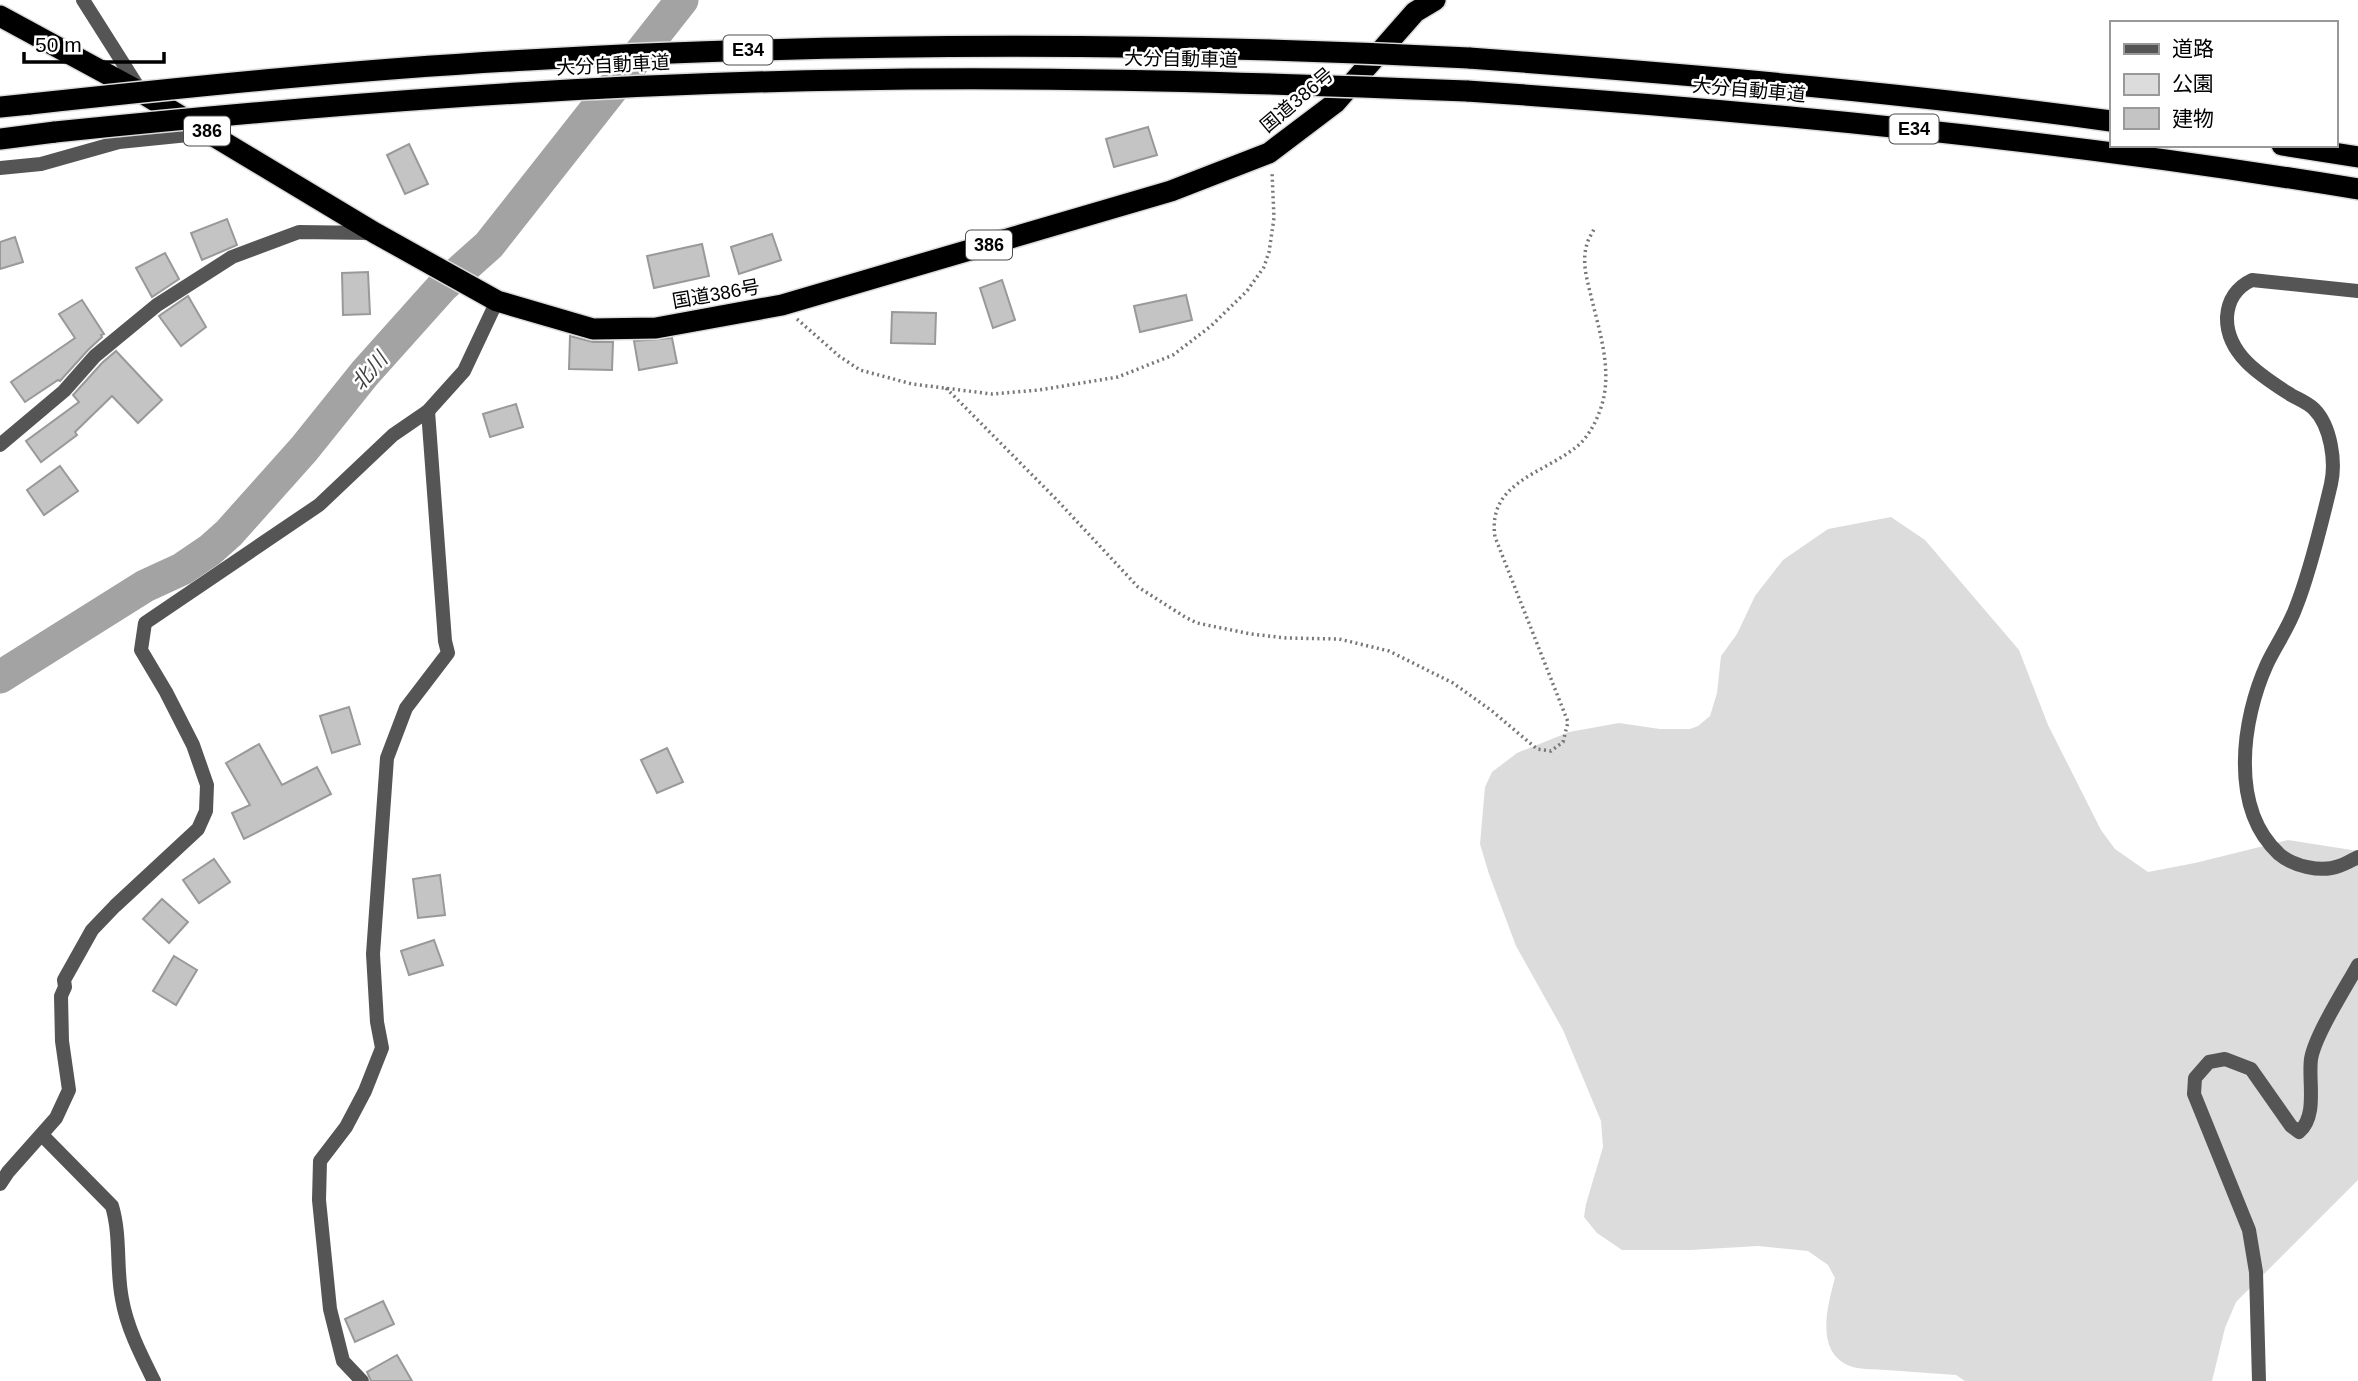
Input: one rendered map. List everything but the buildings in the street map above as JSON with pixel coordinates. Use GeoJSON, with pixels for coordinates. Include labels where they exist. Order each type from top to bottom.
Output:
{"type":"FeatureCollection","features":[{"type":"Feature","properties":{"kind":"highway","name":"国道386号"},"geometry":{"type":"LineString","coordinates":[[0,16],[142,93],[375,233],[490,297],[593,329],[656,328],[782,305],[1171,191],[1269,153],[1335,103],[1415,12],[1434,0]]}},
{"type":"Feature","properties":{"kind":"highway","name":"大分自動車道"},"geometry":{"type":"LineString","coordinates":[[0,107],[380,69],[841,47],[998,45],[1317,50],[1469,58],[1809,85],[2110,121]]}},
{"type":"Feature","properties":{"kind":"highway","name":"大分自動車道"},"geometry":{"type":"LineString","coordinates":[[0,139],[230,114],[524,92],[728,83],[1014,79],[1185,82],[1467,91],[1653,104],[1981,136],[2358,189]]}},
{"type":"Feature","properties":{"kind":"highway"},"geometry":{"type":"LineString","coordinates":[[2295,147],[2358,157]]}},
{"type":"Feature","properties":{"kind":"street"},"geometry":{"type":"LineString","coordinates":[[83,0],[142,93]]}},
{"type":"Feature","properties":{"kind":"street"},"geometry":{"type":"LineString","coordinates":[[0,168],[41,164],[119,142],[209,132]]}},
{"type":"Feature","properties":{"kind":"street"},"geometry":{"type":"LineString","coordinates":[[0,445],[64,391],[95,356],[157,304],[232,257],[299,232],[375,233]]}},
{"type":"Feature","properties":{"kind":"street"},"geometry":{"type":"LineString","coordinates":[[2358,291],[2252,280],[2241,285],[2227,306],[2227,328],[2235,350],[2262,376],[2314,409],[2322,422],[2332,451],[2332,481],[2296,608],[2266,665],[2250,711],[2244,758],[2254,815],[2269,844],[2288,861],[2319,869],[2337,867],[2358,857]]}},
{"type":"Feature","properties":{"kind":"street"},"geometry":{"type":"LineString","coordinates":[[0,1184],[55,1118],[69,1090],[62,1041],[61,996],[65,987],[64,979],[92,930],[198,829],[206,811],[206,785],[192,745],[166,692],[141,650],[145,623],[319,505],[393,435],[428,411],[464,372],[490,297]]}},
{"type":"Feature","properties":{"kind":"street"},"geometry":{"type":"LineString","coordinates":[[362,1381],[343,1361],[330,1309],[320,1200],[320,1161],[346,1127],[365,1091],[382,1048],[377,1022],[373,954],[387,758],[406,708],[448,653],[428,411]]}},
{"type":"Feature","properties":{"kind":"street"},"geometry":{"type":"LineString","coordinates":[[2259,1381],[2256,1272],[2249,1230],[2194,1094],[2195,1078],[2209,1062],[2225,1059],[2251,1069],[2291,1126],[2299,1132],[2306,1127],[2311,1103],[2311,1057],[2358,965]]}},
{"type":"Feature","properties":{"kind":"street"},"geometry":{"type":"LineString","coordinates":[[42,1135],[112,1206],[116,1222],[122,1300],[139,1352],[154,1381]]}},
{"type":"Feature","properties":{"kind":"path"},"geometry":{"type":"LineString","coordinates":[[782,305],[839,356],[860,370],[912,384],[992,394],[1039,390],[1118,377],[1173,355],[1247,291],[1264,267],[1274,218],[1269,153]]}},
{"type":"Feature","properties":{"kind":"path"},"geometry":{"type":"LineString","coordinates":[[946,388],[1138,587],[1185,617],[1197,623],[1251,634],[1339,639],[1389,651],[1453,683],[1538,749],[1551,751],[1563,742],[1568,722],[1495,537],[1493,522],[1505,493],[1577,447],[1594,426],[1606,397],[1607,366],[1585,269],[1587,244],[1594,229]]}},
{"type":"Feature","properties":{"kind":"green space"},"geometry":{"type":"Polygon","coordinates":[[[1891,517],[1925,540],[2019,650],[2048,725],[2101,830],[2115,849],[2148,872],[2288,840],[2358,851],[2358,1180],[2236,1302],[2225,1328],[2212,1381],[1965,1381],[1956,1375],[1853,1367],[1841,1361],[1828,1341],[1827,1316],[1835,1278],[1828,1265],[1808,1251],[1758,1246],[1622,1250],[1597,1233],[1584,1217],[1603,1147],[1601,1121],[1563,1030],[1516,946],[1489,874],[1480,844],[1485,787],[1492,772],[1517,753],[1569,732],[1619,723],[1660,729],[1690,729],[1698,726],[1710,716],[1717,693],[1721,656],[1737,634],[1755,596],[1783,560],[1828,529],[1891,517]]]}},
{"type":"Feature","properties":{"kind":"waterway","name":"北川"},"geometry":{"type":"LineString","coordinates":[[0,677],[145,586],[182,569],[229,533],[442,287],[489,245],[682,0]]}}]}
